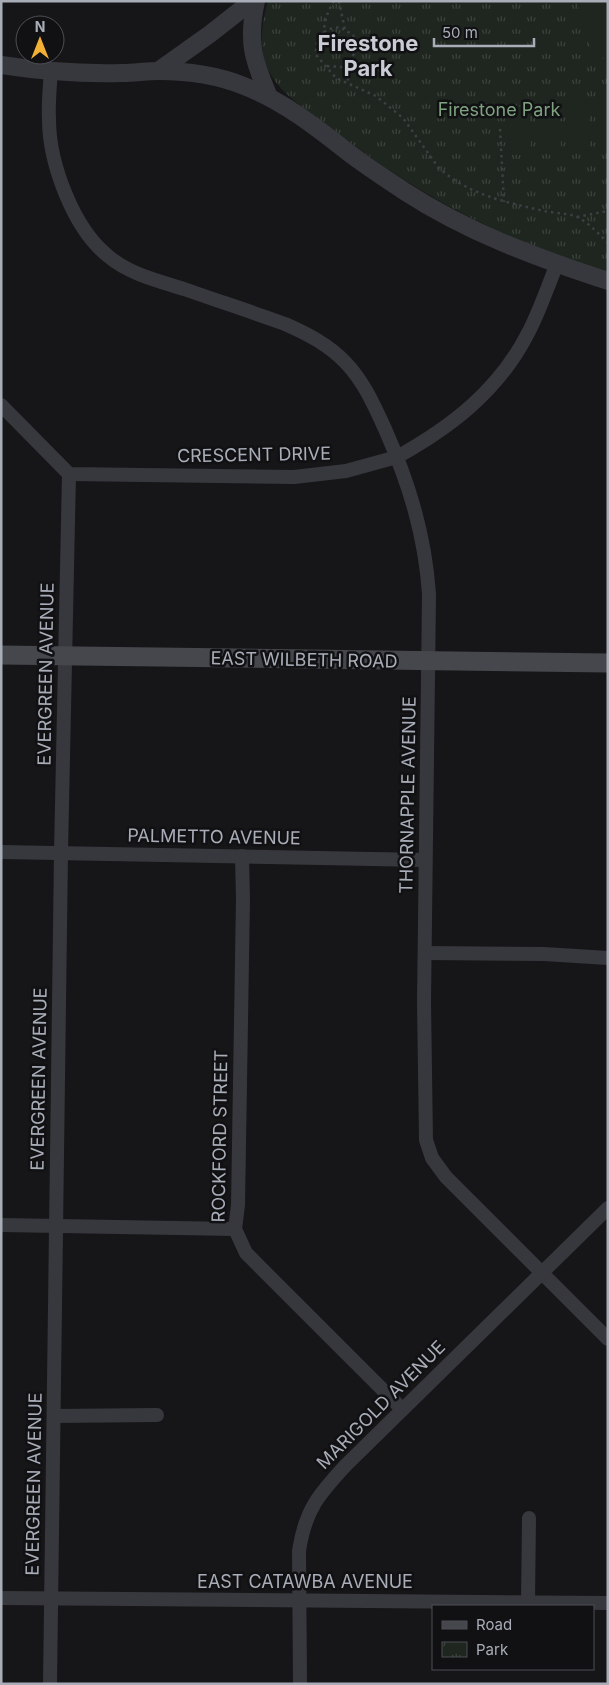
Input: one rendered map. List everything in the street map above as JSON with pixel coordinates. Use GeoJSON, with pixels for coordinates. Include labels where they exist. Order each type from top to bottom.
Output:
{"type":"FeatureCollection","features":[{"type":"Feature","properties":{"kind":"main road","name":"EAST WILBETH ROAD"},"geometry":{"type":"LineString","coordinates":[[1,655],[608,663]]}},
{"type":"Feature","properties":{"kind":"street"},"geometry":{"type":"LineString","coordinates":[[158,71],[254,1]]}},
{"type":"Feature","properties":{"kind":"street"},"geometry":{"type":"LineString","coordinates":[[254,1],[251,23],[252,46],[261,78],[269,97]]}},
{"type":"Feature","properties":{"kind":"street"},"geometry":{"type":"LineString","coordinates":[[1,65],[51,70],[122,73],[158,71],[193,73],[216,76],[244,85],[269,97],[308,121],[405,192],[447,216],[488,237],[557,264],[608,280]]}},
{"type":"Feature","properties":{"kind":"street","name":"THORNAPPLE AVENUE"},"geometry":{"type":"LineString","coordinates":[[51,70],[48,120],[51,141],[65,193],[88,235],[108,256],[135,272],[285,324],[327,345],[346,362],[368,392],[397,457],[412,498],[420,529],[427,574],[424,1121],[428,1149],[432,1158],[446,1177],[608,1339]]}},
{"type":"Feature","properties":{"kind":"street","name":"CRESCENT DRIVE"},"geometry":{"type":"LineString","coordinates":[[69,474],[294,476],[346,471],[397,457],[434,435],[466,412],[497,380],[510,364],[528,333],[557,264]]}},
{"type":"Feature","properties":{"kind":"street"},"geometry":{"type":"LineString","coordinates":[[1,404],[69,474]]}},
{"type":"Feature","properties":{"kind":"street","name":"EVERGREEN AVENUE"},"geometry":{"type":"LineString","coordinates":[[50,1684],[61,852],[69,474]]}},
{"type":"Feature","properties":{"kind":"street","name":"PALMETTO AVENUE"},"geometry":{"type":"LineString","coordinates":[[1,852],[425,860]]}},
{"type":"Feature","properties":{"kind":"street","name":"ROCKFORD STREET"},"geometry":{"type":"LineString","coordinates":[[242,856],[243,900],[238,1205],[235,1229],[246,1253],[402,1409]]}},
{"type":"Feature","properties":{"kind":"street"},"geometry":{"type":"LineString","coordinates":[[425,953],[544,954],[608,958]]}},
{"type":"Feature","properties":{"kind":"street"},"geometry":{"type":"LineString","coordinates":[[608,954],[608,964]]}},
{"type":"Feature","properties":{"kind":"street","name":"MARIGOLD AVENUE"},"geometry":{"type":"LineString","coordinates":[[300,1684],[299,1551],[302,1532],[308,1514],[326,1487],[402,1409],[608,1208]]}},
{"type":"Feature","properties":{"kind":"street"},"geometry":{"type":"LineString","coordinates":[[1,1225],[235,1229]]}},
{"type":"Feature","properties":{"kind":"street"},"geometry":{"type":"LineString","coordinates":[[54,1416],[157,1415]]}},
{"type":"Feature","properties":{"kind":"street"},"geometry":{"type":"LineString","coordinates":[[528,1602],[529,1518]]}},
{"type":"Feature","properties":{"kind":"street","name":"EAST CATAWBA AVENUE"},"geometry":{"type":"LineString","coordinates":[[1,1598],[608,1603]]}},
{"type":"Feature","properties":{"kind":"path"},"geometry":{"type":"LineString","coordinates":[[324,32],[324,24],[334,1]]}},
{"type":"Feature","properties":{"kind":"path"},"geometry":{"type":"LineString","coordinates":[[339,1],[346,30]]}},
{"type":"Feature","properties":{"kind":"path"},"geometry":{"type":"LineString","coordinates":[[348,83],[348,64],[355,52],[356,44],[353,35],[346,30],[340,27],[330,29],[318,37],[316,55],[336,78],[376,96],[403,118],[438,167],[462,185],[504,202],[577,217],[608,211]]}},
{"type":"Feature","properties":{"kind":"path"},"geometry":{"type":"LineString","coordinates":[[326,65],[342,66],[348,64]]}},
{"type":"Feature","properties":{"kind":"path"},"geometry":{"type":"LineString","coordinates":[[500,129],[504,202]]}},
{"type":"Feature","properties":{"kind":"path"},"geometry":{"type":"LineString","coordinates":[[577,217],[608,243]]}},
{"type":"Feature","properties":{"kind":"green space","name":"Firestone Park"},"geometry":{"type":"Polygon","coordinates":[[[269,1],[608,1],[608,272],[508,235],[471,218],[427,194],[385,167],[293,100],[273,79],[263,54],[262,30],[269,1]]]}},
{"type":"Feature","properties":{"kind":"green space"},"geometry":{"type":"Polygon","coordinates":[[[577,1],[608,1],[608,61],[592,50],[577,1]]]}},
{"type":"Feature","properties":{"kind":"green space"},"geometry":{"type":"Polygon","coordinates":[[[608,102],[608,149],[597,150],[596,103],[608,102]]]}},
{"type":"Feature","properties":{"kind":"green space"},"geometry":{"type":"Polygon","coordinates":[[[588,103],[590,150],[568,152],[565,104],[588,103]]]}},
{"type":"Feature","properties":{"kind":"green space"},"geometry":{"type":"Polygon","coordinates":[[[537,105],[559,105],[561,152],[539,153],[537,105]]]}},
{"type":"Feature","properties":{"kind":"green space"},"geometry":{"type":"Polygon","coordinates":[[[529,106],[531,154],[509,155],[507,107],[529,106]]]}},
{"type":"Feature","properties":{"kind":"district","name":"Firestone Park"},"geometry":{"type":"Point","coordinates":[368,56]}}]}
